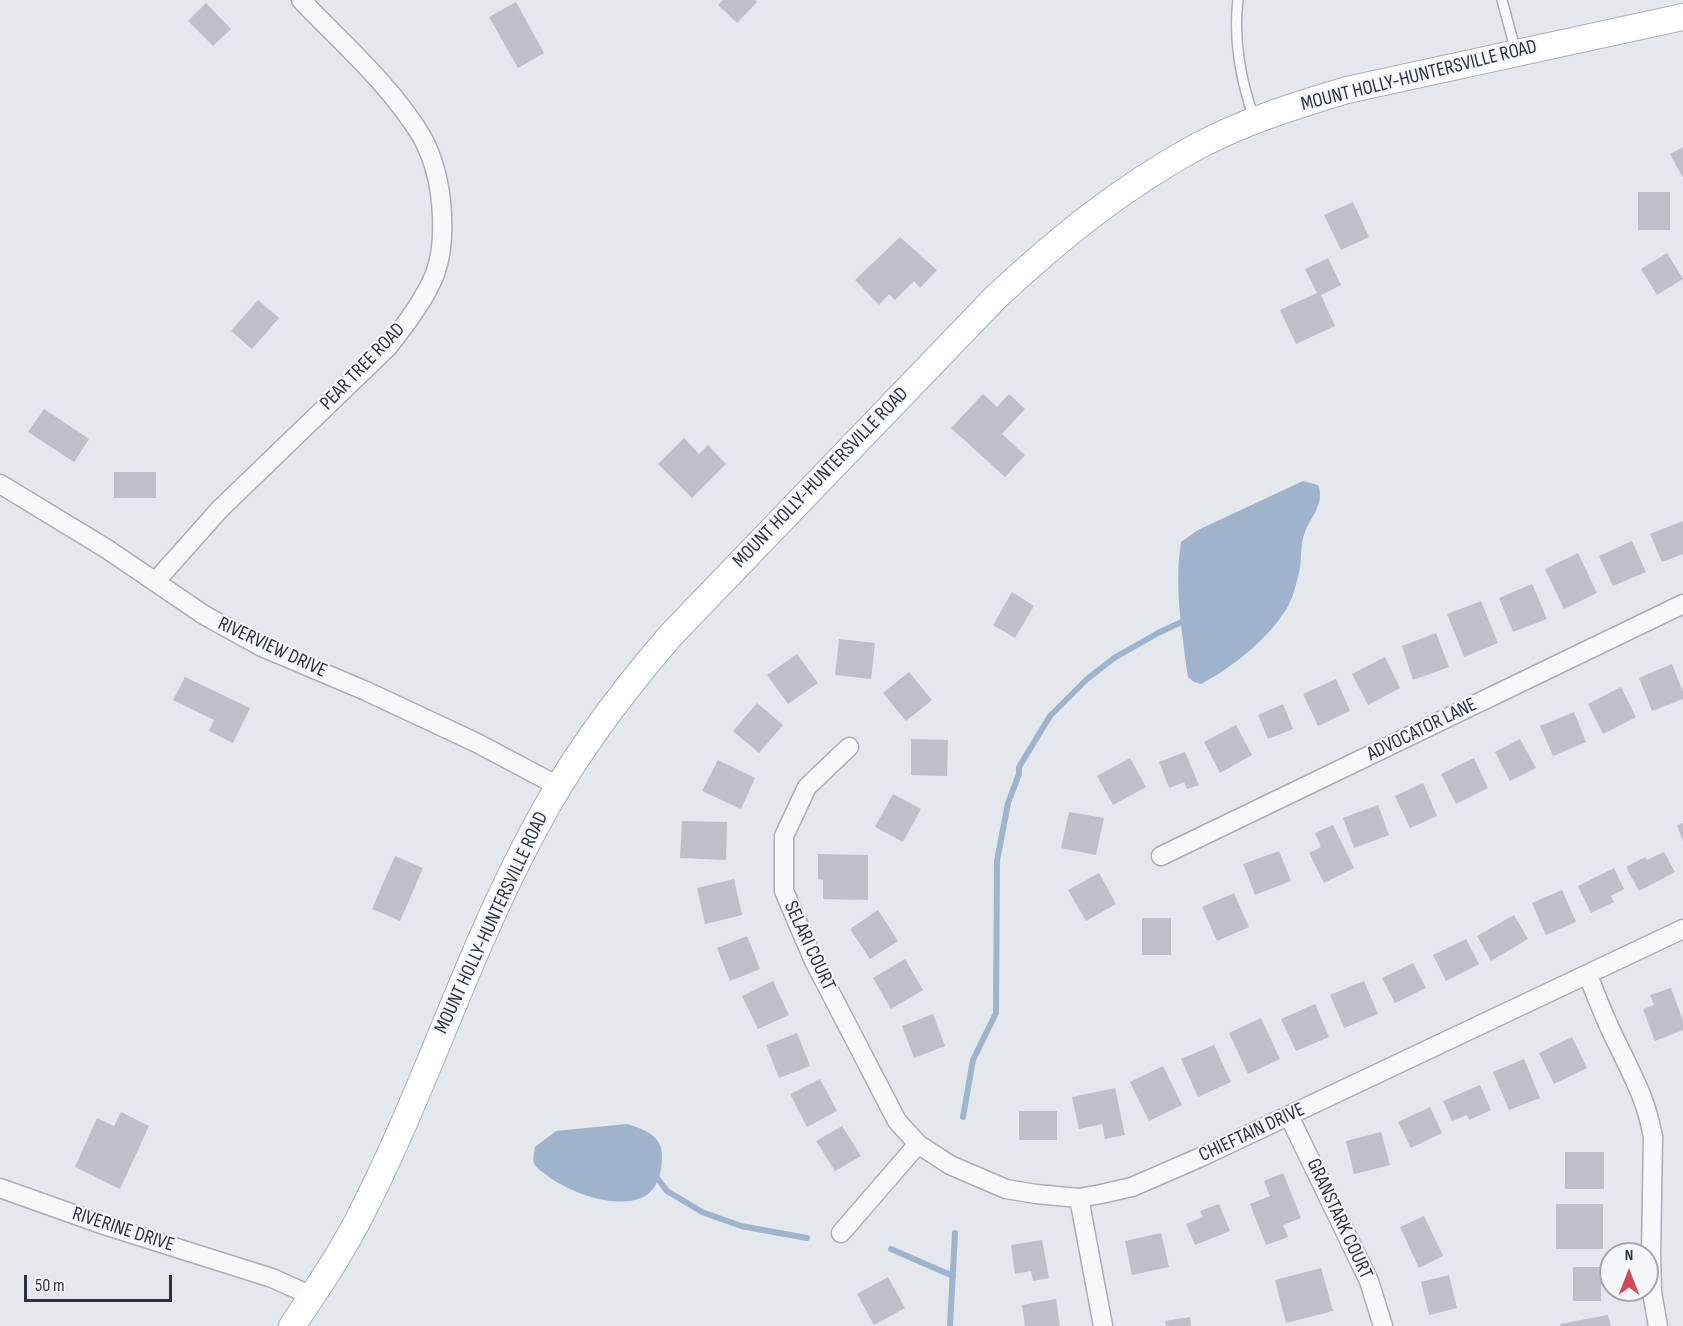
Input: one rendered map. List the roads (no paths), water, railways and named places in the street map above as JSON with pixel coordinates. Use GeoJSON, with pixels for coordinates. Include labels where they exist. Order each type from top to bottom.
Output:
{"type":"FeatureCollection","features":[{"type":"Feature","properties":{"kind":"main road","name":"MOUNT HOLLY-HUNTERSVILLE ROAD"},"geometry":{"type":"LineString","coordinates":[[292,1326],[356,1222],[393,1146],[501,894],[534,829],[574,760],[630,683],[671,635],[994,298],[1044,253],[1126,189],[1198,146],[1255,120],[1347,90],[1683,17]]}},
{"type":"Feature","properties":{"kind":"street","name":"PEAR TREE ROAD"},"geometry":{"type":"LineString","coordinates":[[155,582],[220,509],[388,347],[407,323],[428,289],[442,249],[441,196],[432,161],[423,139],[405,112],[375,77],[301,0]]}},
{"type":"Feature","properties":{"kind":"street","name":"RIVERVIEW DRIVE"},"geometry":{"type":"LineString","coordinates":[[0,484],[107,549],[204,615],[261,647],[366,691],[477,743],[558,786]]}},
{"type":"Feature","properties":{"kind":"street","name":"ADVOCATOR LANE"},"geometry":{"type":"LineString","coordinates":[[1161,856],[1683,604]]}},
{"type":"Feature","properties":{"kind":"street","name":"SELARI COURT"},"geometry":{"type":"LineString","coordinates":[[849,747],[807,787],[784,836],[784,891],[814,961],[888,1105],[897,1120],[918,1144]]}},
{"type":"Feature","properties":{"kind":"street","name":"CHIEFTAIN DRIVE"},"geometry":{"type":"LineString","coordinates":[[918,1144],[950,1165],[1006,1189],[1079,1198],[1132,1187],[1202,1157],[1683,929]]}},
{"type":"Feature","properties":{"kind":"street"},"geometry":{"type":"LineString","coordinates":[[1588,975],[1617,1043],[1641,1090],[1649,1115],[1653,1137],[1652,1283],[1658,1326]]}},
{"type":"Feature","properties":{"kind":"street","name":"GRANSTARK COURT"},"geometry":{"type":"LineString","coordinates":[[1289,1116],[1369,1281],[1383,1326]]}},
{"type":"Feature","properties":{"kind":"street"},"geometry":{"type":"LineString","coordinates":[[841,1233],[918,1144]]}},
{"type":"Feature","properties":{"kind":"street","name":"RIVERINE DRIVE"},"geometry":{"type":"LineString","coordinates":[[0,1188],[104,1225],[272,1278],[312,1296]]}},
{"type":"Feature","properties":{"kind":"street"},"geometry":{"type":"LineString","coordinates":[[1079,1198],[1102,1326]]}},
{"type":"Feature","properties":{"kind":"lane"},"geometry":{"type":"LineString","coordinates":[[1238,0],[1238,42],[1244,91],[1255,120]]}},
{"type":"Feature","properties":{"kind":"lane"},"geometry":{"type":"LineString","coordinates":[[1502,0],[1516,52]]}},
{"type":"Feature","properties":{"kind":"water"},"geometry":{"type":"Polygon","coordinates":[[[1303,481],[1318,485],[1320,498],[1303,537],[1299,573],[1287,608],[1260,641],[1237,661],[1201,684],[1194,682],[1188,677],[1180,610],[1178,576],[1181,542],[1198,530],[1303,481]]]}},
{"type":"Feature","properties":{"kind":"water"},"geometry":{"type":"Polygon","coordinates":[[[627,1124],[650,1134],[659,1142],[661,1148],[659,1178],[654,1188],[645,1196],[622,1202],[582,1194],[549,1177],[534,1163],[535,1147],[556,1131],[627,1124]]]}},
{"type":"Feature","properties":{"kind":"waterway"},"geometry":{"type":"LineString","coordinates":[[963,1117],[973,1060],[996,1013],[997,861],[1008,803],[1019,774],[1019,767],[1050,716],[1086,680],[1114,658],[1186,620]]}},
{"type":"Feature","properties":{"kind":"waterway"},"geometry":{"type":"LineString","coordinates":[[653,1177],[658,1179],[667,1191],[702,1212],[741,1226],[807,1238]]}},
{"type":"Feature","properties":{"kind":"waterway"},"geometry":{"type":"LineString","coordinates":[[950,1326],[955,1233]]}},
{"type":"Feature","properties":{"kind":"waterway"},"geometry":{"type":"LineString","coordinates":[[891,1249],[953,1276]]}}]}
